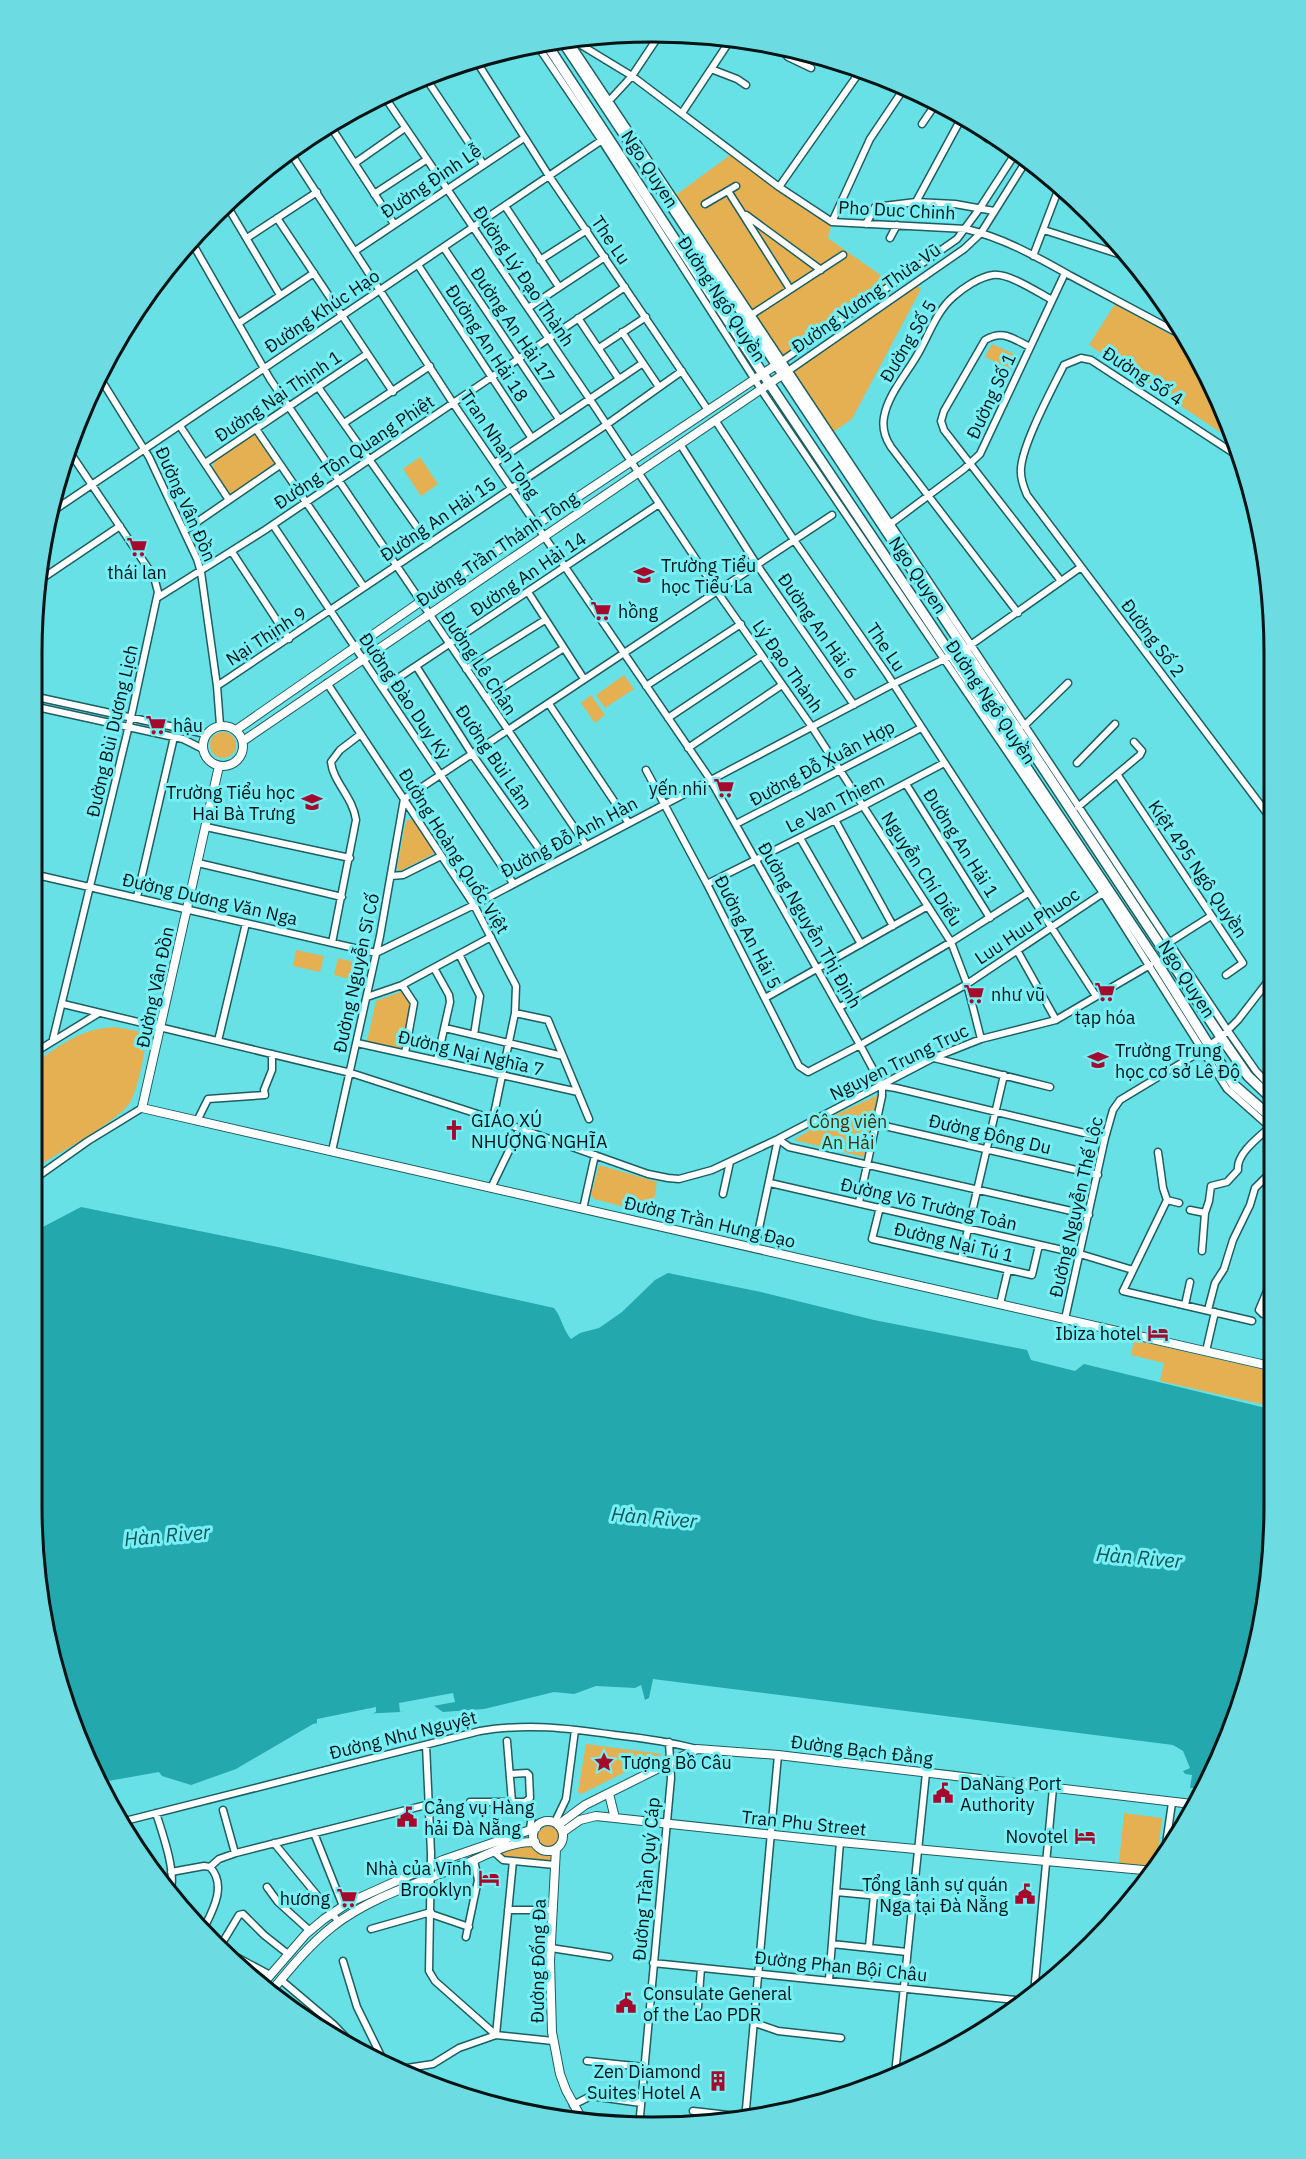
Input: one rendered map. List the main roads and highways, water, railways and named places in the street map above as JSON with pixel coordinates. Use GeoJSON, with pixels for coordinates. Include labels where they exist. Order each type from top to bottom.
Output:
{"type":"FeatureCollection","features":[{"type":"Feature","properties":{"kind":"highway","name":"Ngo Quyen"},"geometry":{"type":"LineString","coordinates":[[571,47],[1225,1034],[1248,1076],[1264,1091]]}},
{"type":"Feature","properties":{"kind":"highway","name":"Ngo Quyen"},"geometry":{"type":"LineString","coordinates":[[551,51],[765,386],[1207,1048],[1234,1085],[1264,1111]]}},
{"type":"Feature","properties":{"kind":"main road","name":"Đường Trần Thánh Tông"},"geometry":{"type":"LineString","coordinates":[[236,730],[420,602],[779,363]]}},
{"type":"Feature","properties":{"kind":"main road","name":"Đường Trần Thánh Tông"},"geometry":{"type":"LineString","coordinates":[[243,741],[785,372]]}},
{"type":"Feature","properties":{"kind":"main road"},"geometry":{"type":"LineString","coordinates":[[220,725],[236,730],[243,741],[242,754],[237,760],[225,766],[219,766],[208,760],[203,749],[206,734],[220,725]]}},
{"type":"Feature","properties":{"kind":"main road","name":"Đường Vân Đồn"},"geometry":{"type":"LineString","coordinates":[[142,1108],[219,766]]}},
{"type":"Feature","properties":{"kind":"main road","name":"Đường Trần Hưng Đạo"},"geometry":{"type":"LineString","coordinates":[[142,1108],[1264,1365]]}},
{"type":"Feature","properties":{"kind":"main road","name":"Đường Bạch Đằng"},"geometry":{"type":"LineString","coordinates":[[609,1794],[697,1749],[778,1755],[1186,1804]]}},
{"type":"Feature","properties":{"kind":"main road"},"geometry":{"type":"LineString","coordinates":[[559,1826],[578,1808],[609,1794],[615,1818]]}},
{"type":"Feature","properties":{"kind":"main road","name":"Tran Phu Street"},"geometry":{"type":"LineString","coordinates":[[559,1826],[596,1816],[1143,1871]]}},
{"type":"Feature","properties":{"kind":"main road"},"geometry":{"type":"LineString","coordinates":[[267,1979],[310,1931],[343,1906],[431,1865],[533,1828],[543,1822],[559,1826]]}},
{"type":"Feature","properties":{"kind":"main road"},"geometry":{"type":"LineString","coordinates":[[533,1828],[535,1842],[542,1850],[547,1851],[556,1849],[562,1841],[559,1826]]}},
{"type":"Feature","properties":{"kind":"main road"},"geometry":{"type":"LineString","coordinates":[[276,1986],[312,1944],[339,1922],[376,1901],[494,1852],[525,1842],[535,1842]]}},
{"type":"Feature","properties":{"kind":"main road","name":"Đường Đống Đa"},"geometry":{"type":"LineString","coordinates":[[556,1849],[550,2015],[560,2074],[578,2112]]}},
{"type":"Feature","properties":{"kind":"main road"},"geometry":{"type":"LineString","coordinates":[[547,1851],[555,1865]]}},
{"type":"Feature","properties":{"kind":"water","name":"Hàn River"},"geometry":{"type":"Polygon","coordinates":[[[81,1207],[278,1247],[554,1308],[571,1339],[580,1333],[599,1328],[622,1312],[655,1280],[668,1273],[761,1292],[874,1320],[1027,1350],[1031,1360],[1075,1371],[1084,1364],[1264,1408],[1263,1546],[1259,1586],[1243,1664],[1232,1702],[1201,1776],[1195,1788],[1190,1788],[1192,1775],[1185,1774],[1183,1771],[1190,1768],[1183,1751],[1173,1745],[653,1679],[649,1698],[645,1700],[641,1685],[635,1688],[596,1686],[574,1694],[554,1692],[484,1709],[443,1712],[430,1703],[400,1712],[360,1714],[313,1724],[236,1769],[191,1785],[162,1776],[159,1772],[108,1781],[74,1702],[63,1664],[47,1586],[42,1506],[42,1227],[81,1207]]]}},
{"type":"Feature","properties":{"kind":"place","name":"thái lan"},"geometry":{"type":"Point","coordinates":[137,547]}},
{"type":"Feature","properties":{"kind":"place","name":"Trường Tiểu học Tiểu La"},"geometry":{"type":"Point","coordinates":[644,575]}},
{"type":"Feature","properties":{"kind":"place","name":"hồng"},"geometry":{"type":"Point","coordinates":[601,611]}},
{"type":"Feature","properties":{"kind":"place","name":"hậu"},"geometry":{"type":"Point","coordinates":[156,725]}},
{"type":"Feature","properties":{"kind":"place","name":"yến nhi"},"geometry":{"type":"Point","coordinates":[724,788]}},
{"type":"Feature","properties":{"kind":"place","name":"Trường Tiểu học Hai Bà Trưng"},"geometry":{"type":"Point","coordinates":[312,802]}},
{"type":"Feature","properties":{"kind":"place","name":"tạp hóa"},"geometry":{"type":"Point","coordinates":[1105,992]}},
{"type":"Feature","properties":{"kind":"place","name":"như vũ"},"geometry":{"type":"Point","coordinates":[974,994]}},
{"type":"Feature","properties":{"kind":"place","name":"Trường Trung học cơ sở Lê Độ"},"geometry":{"type":"Point","coordinates":[1098,1060]}},
{"type":"Feature","properties":{"kind":"place","name":"GIÁO XÚ NHƯỢNG NGHĨA"},"geometry":{"type":"Point","coordinates":[454,1130]}},
{"type":"Feature","properties":{"kind":"place","name":"Ibiza hotel"},"geometry":{"type":"Point","coordinates":[1158,1333]}},
{"type":"Feature","properties":{"kind":"place","name":"Tượng Bồ Câu"},"geometry":{"type":"Point","coordinates":[604,1762]}},
{"type":"Feature","properties":{"kind":"place","name":"DaNang Port Authority"},"geometry":{"type":"Point","coordinates":[943,1793]}},
{"type":"Feature","properties":{"kind":"place","name":"Cảng vụ Hàng hải Đà Nẵng"},"geometry":{"type":"Point","coordinates":[407,1817]}},
{"type":"Feature","properties":{"kind":"place","name":"Novotel"},"geometry":{"type":"Point","coordinates":[1085,1836]}},
{"type":"Feature","properties":{"kind":"place","name":"Nhà của Vĩnh Brooklyn"},"geometry":{"type":"Point","coordinates":[489,1878]}},
{"type":"Feature","properties":{"kind":"place","name":"Tổng lãnh sự quán Nga tại Đà Nẵng"},"geometry":{"type":"Point","coordinates":[1025,1894]}},
{"type":"Feature","properties":{"kind":"place","name":"hương"},"geometry":{"type":"Point","coordinates":[347,1898]}},
{"type":"Feature","properties":{"kind":"place","name":"Consulate General of the Lao PDR"},"geometry":{"type":"Point","coordinates":[626,2003]}},
{"type":"Feature","properties":{"kind":"place","name":"Zen Diamond Suites Hotel A"},"geometry":{"type":"Point","coordinates":[718,2081]}},
{"type":"Feature","properties":{"kind":"park label","name":"Công viên An Hải"},"geometry":{"type":"Point","coordinates":[848,1131]}}]}
